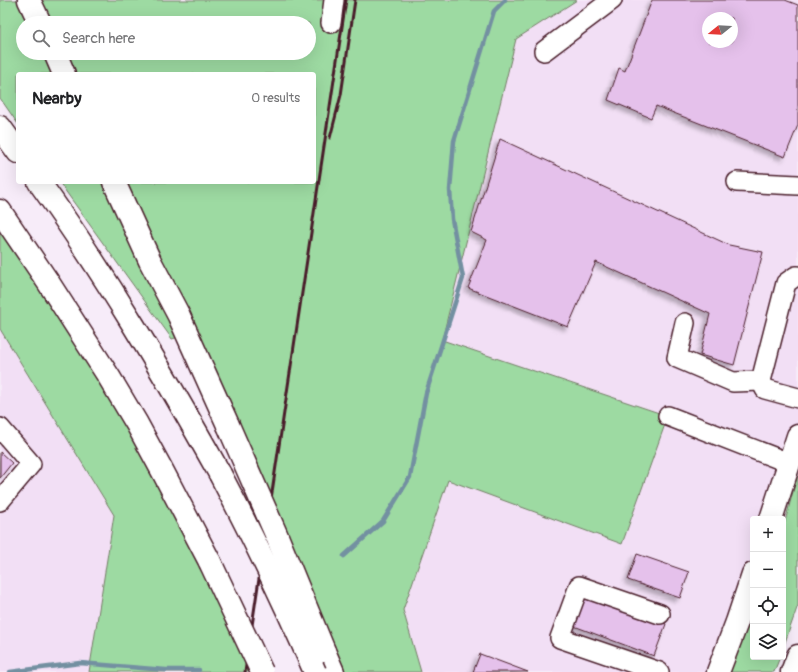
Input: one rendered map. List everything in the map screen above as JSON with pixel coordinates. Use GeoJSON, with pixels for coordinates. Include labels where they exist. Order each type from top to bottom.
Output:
{"type":"FeatureCollection","features":[{"type":"Feature","properties":{"kind":"main road"},"geometry":{"type":"LineString","coordinates":[[29,0],[37,16]]}},
{"type":"Feature","properties":{"kind":"main road"},"geometry":{"type":"LineString","coordinates":[[58,60],[63,72]]}},
{"type":"Feature","properties":{"kind":"main road"},"geometry":{"type":"LineString","coordinates":[[0,127],[16,149]]}},
{"type":"Feature","properties":{"kind":"main road"},"geometry":{"type":"LineString","coordinates":[[40,184],[78,237],[136,329],[220,474],[293,621],[315,672]]}},
{"type":"Feature","properties":{"kind":"main road"},"geometry":{"type":"LineString","coordinates":[[115,184],[150,261],[179,316],[228,425],[333,672]]}},
{"type":"Feature","properties":{"kind":"main road"},"geometry":{"type":"LineString","coordinates":[[0,211],[48,282],[109,377],[137,424],[210,562],[262,672]]}},
{"type":"Feature","properties":{"kind":"main road"},"geometry":{"type":"LineString","coordinates":[[0,230],[48,282]]}},
{"type":"Feature","properties":{"kind":"main road"},"geometry":{"type":"LineString","coordinates":[[772,516],[798,436]]}},
{"type":"Feature","properties":{"kind":"main road"},"geometry":{"type":"LineString","coordinates":[[718,672],[738,622],[750,584]]}},
{"type":"Feature","properties":{"kind":"main road"},"geometry":{"type":"LineString","coordinates":[[792,672],[798,656]]}},
{"type":"Feature","properties":{"kind":"lane"},"geometry":{"type":"LineString","coordinates":[[331,23],[334,0]]}},
{"type":"Feature","properties":{"kind":"lane"},"geometry":{"type":"LineString","coordinates":[[544,51],[612,0]]}},
{"type":"Feature","properties":{"kind":"lane"},"geometry":{"type":"LineString","coordinates":[[737,182],[798,185]]}},
{"type":"Feature","properties":{"kind":"lane"},"geometry":{"type":"LineString","coordinates":[[798,276],[786,283],[761,381],[765,389],[798,398]]}},
{"type":"Feature","properties":{"kind":"lane"},"geometry":{"type":"LineString","coordinates":[[685,323],[677,358],[733,382],[761,381]]}},
{"type":"Feature","properties":{"kind":"lane"},"geometry":{"type":"LineString","coordinates":[[668,416],[789,463]]}},
{"type":"Feature","properties":{"kind":"lane"},"geometry":{"type":"LineString","coordinates":[[0,428],[31,464],[0,500]]}},
{"type":"Feature","properties":{"kind":"lane"},"geometry":{"type":"LineString","coordinates":[[659,672],[560,638],[579,586],[660,614]]}},
{"type":"Feature","properties":{"kind":"shaded area"},"geometry":{"type":"Polygon","coordinates":[[[577,0],[798,0],[798,436],[772,516],[750,516],[750,582],[718,672],[421,672],[403,610],[448,480],[622,544],[668,416],[442,340],[516,39],[577,0]]]}},
{"type":"Feature","properties":{"kind":"shaded area"},"geometry":{"type":"Polygon","coordinates":[[[0,329],[114,515],[89,672],[0,672],[0,329]]]}},
{"type":"Feature","properties":{"kind":"green space"},"geometry":{"type":"Polygon","coordinates":[[[0,0],[17,0],[25,16],[16,16],[16,60],[46,60],[51,72],[16,72],[16,121],[0,98],[0,0]]]}},
{"type":"Feature","properties":{"kind":"green space"},"geometry":{"type":"Polygon","coordinates":[[[29,0],[577,0],[516,39],[442,340],[668,416],[622,544],[448,480],[403,610],[421,672],[333,672],[115,184],[316,184],[316,72],[63,72],[58,60],[316,60],[316,16],[37,16],[29,0]]]}},
{"type":"Feature","properties":{"kind":"green space"},"geometry":{"type":"Polygon","coordinates":[[[60,184],[104,184],[138,259],[179,337],[172,339],[60,184]]]}},
{"type":"Feature","properties":{"kind":"green space"},"geometry":{"type":"Polygon","coordinates":[[[0,230],[48,282],[262,672],[89,672],[114,515],[0,329],[0,230]]]}},
{"type":"Feature","properties":{"kind":"green space"},"geometry":{"type":"Polygon","coordinates":[[[798,473],[798,605],[786,639],[786,552],[786,518],[798,473]]]}},
{"type":"Feature","properties":{"kind":"green space"},"geometry":{"type":"Polygon","coordinates":[[[750,617],[750,660],[779,660],[774,672],[729,672],[750,617]]]}},
{"type":"Feature","properties":{"kind":"building"},"geometry":{"type":"Polygon","coordinates":[[[652,0],[785,0],[798,5],[798,125],[785,157],[656,106],[651,118],[608,100],[619,68],[625,71],[652,0]]]}},
{"type":"Feature","properties":{"kind":"building"},"geometry":{"type":"Polygon","coordinates":[[[500,139],[729,245],[763,252],[734,365],[700,355],[710,314],[596,262],[568,327],[468,288],[487,240],[471,232],[500,139]]]}},
{"type":"Feature","properties":{"kind":"building"},"geometry":{"type":"Polygon","coordinates":[[[0,452],[12,463],[0,478],[0,452]]]}},
{"type":"Feature","properties":{"kind":"building"},"geometry":{"type":"Polygon","coordinates":[[[637,554],[689,572],[680,598],[628,580],[637,554]]]}},
{"type":"Feature","properties":{"kind":"building"},"geometry":{"type":"Polygon","coordinates":[[[586,594],[666,624],[654,656],[574,626],[586,594]]]}},
{"type":"Feature","properties":{"kind":"building"},"geometry":{"type":"Polygon","coordinates":[[[480,654],[528,672],[473,672],[480,654]]]}},
{"type":"Feature","properties":{"kind":"waterway"},"geometry":{"type":"LineString","coordinates":[[344,556],[383,521],[410,477],[426,393],[463,278],[452,219],[450,190],[454,141],[494,11],[505,0]]}},
{"type":"Feature","properties":{"kind":"waterway"},"geometry":{"type":"LineString","coordinates":[[10,672],[80,663],[166,670],[199,670]]}},
{"type":"Feature","properties":{"kind":"railway"},"geometry":{"type":"LineString","coordinates":[[245,672],[346,0]]}},
{"type":"Feature","properties":{"kind":"railway"},"geometry":{"type":"LineString","coordinates":[[330,138],[341,95],[355,0]]}}]}
